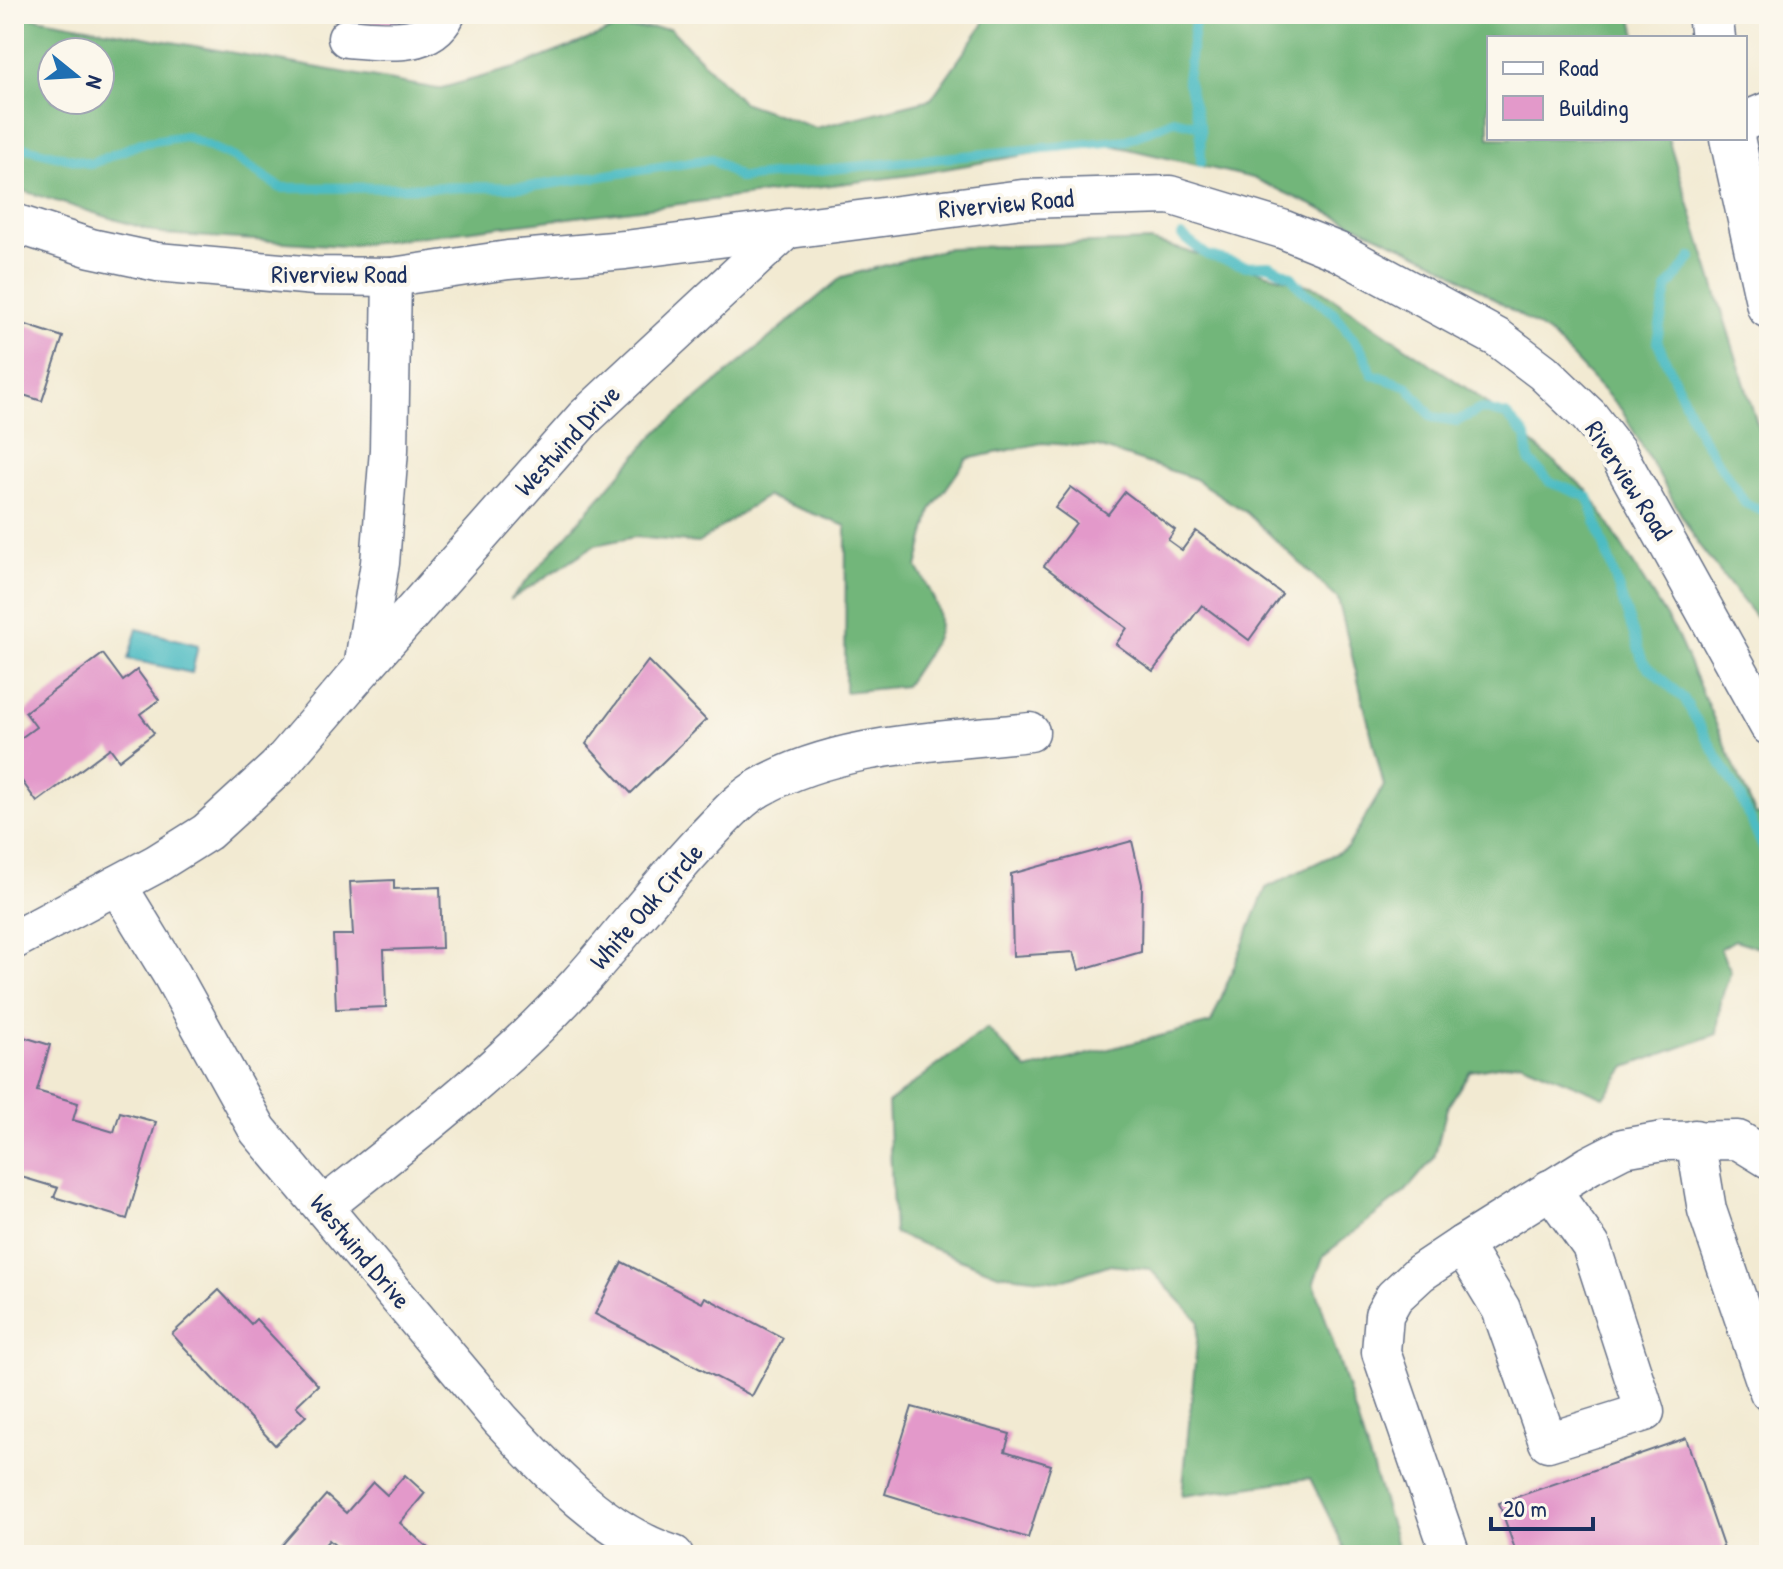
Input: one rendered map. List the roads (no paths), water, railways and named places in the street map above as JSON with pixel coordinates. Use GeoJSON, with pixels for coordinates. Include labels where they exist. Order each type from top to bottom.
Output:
{"type":"FeatureCollection","features":[{"type":"Feature","properties":{"kind":"main road"},"geometry":{"type":"LineString","coordinates":[[1710,14],[1713,36]]}},
{"type":"Feature","properties":{"kind":"main road"},"geometry":{"type":"LineString","coordinates":[[1732,140],[1769,306]]}},
{"type":"Feature","properties":{"kind":"street"},"geometry":{"type":"LineString","coordinates":[[347,38],[398,42],[428,34],[441,24],[446,14]]}},
{"type":"Feature","properties":{"kind":"street"},"geometry":{"type":"LineString","coordinates":[[1747,120],[1769,111]]}},
{"type":"Feature","properties":{"kind":"street","name":"Riverview Road"},"geometry":{"type":"LineString","coordinates":[[14,223],[91,248],[157,262],[287,274],[392,277],[508,260],[625,250],[1022,199],[1152,193],[1170,195],[1282,229],[1381,272],[1498,338],[1543,372],[1589,416],[1617,452],[1769,726]]}},
{"type":"Feature","properties":{"kind":"street","name":"Westwind Drive"},"geometry":{"type":"LineString","coordinates":[[14,940],[194,840],[238,807],[277,768],[584,418],[788,228]]}},
{"type":"Feature","properties":{"kind":"street"},"geometry":{"type":"LineString","coordinates":[[363,668],[380,563],[389,450],[392,277]]}},
{"type":"Feature","properties":{"kind":"street","name":"White Oak Circle"},"geometry":{"type":"LineString","coordinates":[[323,1207],[454,1103],[528,1036],[579,983],[670,874],[750,794],[809,766],[851,754],[1030,732]]}},
{"type":"Feature","properties":{"kind":"street","name":"Westwind Drive"},"geometry":{"type":"LineString","coordinates":[[117,885],[172,975],[258,1130],[539,1462],[615,1525],[674,1555]]}},
{"type":"Feature","properties":{"kind":"street"},"geometry":{"type":"LineString","coordinates":[[1695,1139],[1707,1210],[1769,1392]]}},
{"type":"Feature","properties":{"kind":"street"},"geometry":{"type":"LineString","coordinates":[[1451,1555],[1381,1352],[1384,1315],[1394,1297],[1420,1273],[1462,1245],[1550,1189],[1623,1148],[1695,1139],[1738,1140],[1769,1159]]}},
{"type":"Feature","properties":{"kind":"street"},"geometry":{"type":"LineString","coordinates":[[1462,1245],[1501,1309],[1548,1442],[1645,1412],[1591,1246],[1550,1189]]}},
{"type":"Feature","properties":{"kind":"water"},"geometry":{"type":"Polygon","coordinates":[[[137,629],[198,645],[192,673],[128,659],[137,629]]]}},
{"type":"Feature","properties":{"kind":"waterway"},"geometry":{"type":"LineString","coordinates":[[1196,14],[1187,79],[1200,126],[1201,162]]}},
{"type":"Feature","properties":{"kind":"waterway"},"geometry":{"type":"LineString","coordinates":[[14,145],[91,164],[141,143],[185,136],[235,158],[281,188],[528,187],[712,159],[740,178],[1127,140],[1174,120],[1200,126]]}},
{"type":"Feature","properties":{"kind":"waterway"},"geometry":{"type":"LineString","coordinates":[[1182,236],[1207,255],[1246,266],[1269,265],[1291,276],[1303,291],[1333,312],[1363,352],[1372,374],[1408,387],[1432,417],[1457,421],[1481,409],[1506,415],[1526,436],[1529,460],[1550,482],[1588,497],[1643,662],[1684,699],[1738,792],[1769,861]]}},
{"type":"Feature","properties":{"kind":"waterway"},"geometry":{"type":"LineString","coordinates":[[1692,257],[1667,289],[1657,341],[1699,433],[1745,503],[1769,514]]}}]}
